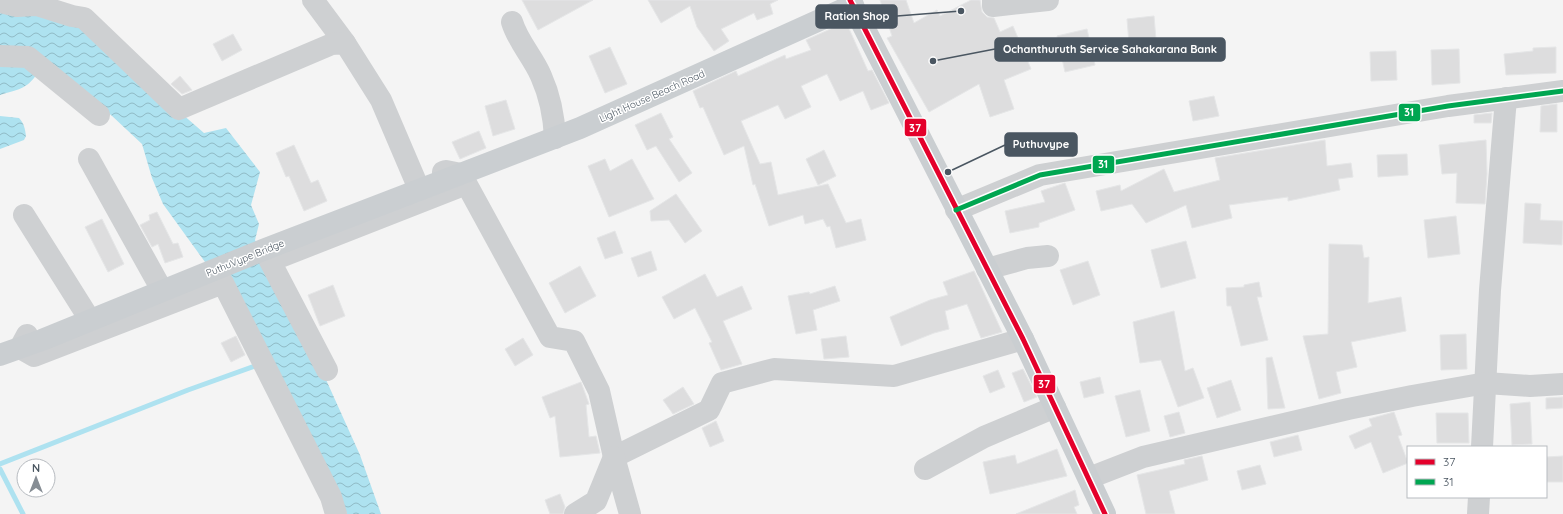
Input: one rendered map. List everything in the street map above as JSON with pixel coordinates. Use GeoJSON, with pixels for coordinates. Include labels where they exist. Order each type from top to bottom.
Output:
{"type":"FeatureCollection","features":[{"type":"Feature","properties":{"kind":"main road","name":"Light House Beach Road"},"geometry":{"type":"LineString","coordinates":[[455,176],[556,138],[852,3]]}},
{"type":"Feature","properties":{"kind":"main road"},"geometry":{"type":"LineString","coordinates":[[852,3],[956,210],[1023,339],[1105,514]]}},
{"type":"Feature","properties":{"kind":"main road","name":"PuthuVype Bridge"},"geometry":{"type":"LineString","coordinates":[[10,352],[262,250],[455,176]]}},
{"type":"Feature","properties":{"kind":"street"},"geometry":{"type":"LineString","coordinates":[[312,0],[344,43],[381,100],[416,182]]}},
{"type":"Feature","properties":{"kind":"street"},"geometry":{"type":"LineString","coordinates":[[994,0],[994,6],[1048,0]]}},
{"type":"Feature","properties":{"kind":"street"},"geometry":{"type":"LineString","coordinates":[[0,2],[17,6],[37,5],[72,16],[84,18],[179,109],[332,44],[344,43]]}},
{"type":"Feature","properties":{"kind":"street"},"geometry":{"type":"LineString","coordinates":[[512,22],[515,32],[541,76],[554,112],[556,138]]}},
{"type":"Feature","properties":{"kind":"street"},"geometry":{"type":"LineString","coordinates":[[0,56],[28,57],[99,115]]}},
{"type":"Feature","properties":{"kind":"street"},"geometry":{"type":"LineString","coordinates":[[956,210],[1040,175],[1448,106],[1563,91]]}},
{"type":"Feature","properties":{"kind":"street"},"geometry":{"type":"LineString","coordinates":[[1482,446],[1490,290],[1506,98]]}},
{"type":"Feature","properties":{"kind":"street"},"geometry":{"type":"LineString","coordinates":[[89,159],[158,283]]}},
{"type":"Feature","properties":{"kind":"street"},"geometry":{"type":"LineString","coordinates":[[265,240],[446,171],[455,176],[550,337],[574,341],[599,391],[614,457],[630,514]]}},
{"type":"Feature","properties":{"kind":"street"},"geometry":{"type":"LineString","coordinates":[[327,370],[270,261],[456,188],[455,176]]}},
{"type":"Feature","properties":{"kind":"street"},"geometry":{"type":"LineString","coordinates":[[24,215],[85,312]]}},
{"type":"Feature","properties":{"kind":"street"},"geometry":{"type":"LineString","coordinates":[[987,269],[1027,258],[1048,256]]}},
{"type":"Feature","properties":{"kind":"street"},"geometry":{"type":"LineString","coordinates":[[10,352],[27,335],[205,265]]}},
{"type":"Feature","properties":{"kind":"street"},"geometry":{"type":"LineString","coordinates":[[10,352],[34,356],[223,283],[331,497],[336,514]]}},
{"type":"Feature","properties":{"kind":"street"},"geometry":{"type":"LineString","coordinates":[[575,514],[596,501],[614,457],[709,410],[722,383],[774,369],[894,376],[1023,339]]}},
{"type":"Feature","properties":{"kind":"street"},"geometry":{"type":"LineString","coordinates":[[1088,478],[1143,457],[1348,409],[1486,383],[1530,386],[1563,384]]}},
{"type":"Feature","properties":{"kind":"street"},"geometry":{"type":"LineString","coordinates":[[925,469],[984,437],[1055,407]]}},
{"type":"Feature","properties":{"kind":"street"},"geometry":{"type":"LineString","coordinates":[[1478,514],[1479,498]]}},
{"type":"Feature","properties":{"kind":"water"},"geometry":{"type":"Polygon","coordinates":[[[0,7],[85,27],[204,133],[226,128],[260,172],[251,205],[259,224],[255,240],[309,342],[360,455],[381,514],[347,514],[338,489],[205,262],[163,204],[152,178],[142,144],[111,115],[84,96],[0,51],[0,7]]]}},
{"type":"Feature","properties":{"kind":"water"},"geometry":{"type":"Polygon","coordinates":[[[14,60],[37,74],[25,86],[0,95],[0,67],[14,60]]]}},
{"type":"Feature","properties":{"kind":"water"},"geometry":{"type":"Polygon","coordinates":[[[0,116],[19,118],[25,129],[26,136],[24,140],[0,149],[0,116]]]}},
{"type":"Feature","properties":{"kind":"building"},"geometry":{"type":"Polygon","coordinates":[[[522,0],[593,0],[538,30],[522,0]]]}},
{"type":"Feature","properties":{"kind":"building"},"geometry":{"type":"Polygon","coordinates":[[[648,0],[778,0],[770,4],[773,14],[757,20],[754,13],[721,29],[729,41],[714,51],[697,27],[690,6],[661,23],[648,0]]]}},
{"type":"Feature","properties":{"kind":"building"},"geometry":{"type":"Polygon","coordinates":[[[880,0],[906,0],[914,23],[937,10],[940,16],[971,0],[980,0],[982,12],[987,17],[994,18],[1000,32],[1013,26],[1031,69],[1004,80],[1014,109],[990,117],[979,84],[929,112],[887,38],[892,36],[880,0]]]}},
{"type":"Feature","properties":{"kind":"building"},"geometry":{"type":"Polygon","coordinates":[[[1154,16],[1156,40],[1129,43],[1127,19],[1154,16]]]}},
{"type":"Feature","properties":{"kind":"building"},"geometry":{"type":"Polygon","coordinates":[[[846,22],[868,71],[872,70],[889,103],[871,110],[863,91],[840,101],[827,74],[801,86],[811,107],[785,119],[778,105],[741,121],[760,164],[771,162],[778,195],[828,184],[846,223],[861,219],[866,240],[836,248],[830,226],[827,227],[823,219],[805,224],[803,215],[769,226],[755,184],[753,185],[744,146],[724,155],[703,107],[700,108],[693,91],[736,71],[738,76],[785,55],[786,59],[811,50],[806,40],[846,22]]]}},
{"type":"Feature","properties":{"kind":"building"},"geometry":{"type":"Polygon","coordinates":[[[1087,29],[1095,65],[1065,72],[1057,36],[1087,29]]]}},
{"type":"Feature","properties":{"kind":"building"},"geometry":{"type":"Polygon","coordinates":[[[233,34],[242,50],[222,61],[213,44],[233,34]]]}},
{"type":"Feature","properties":{"kind":"building"},"geometry":{"type":"Polygon","coordinates":[[[610,47],[627,84],[605,93],[589,56],[610,47]]]}},
{"type":"Feature","properties":{"kind":"building"},"geometry":{"type":"Polygon","coordinates":[[[1556,47],[1556,73],[1506,75],[1504,54],[1533,51],[1533,48],[1556,47]]]}},
{"type":"Feature","properties":{"kind":"building"},"geometry":{"type":"Polygon","coordinates":[[[1459,49],[1460,83],[1432,85],[1431,50],[1459,49]]]}},
{"type":"Feature","properties":{"kind":"building"},"geometry":{"type":"Polygon","coordinates":[[[1396,51],[1397,80],[1371,81],[1370,52],[1396,51]]]}},
{"type":"Feature","properties":{"kind":"building"},"geometry":{"type":"Polygon","coordinates":[[[180,76],[192,90],[182,94],[171,84],[180,76]]]}},
{"type":"Feature","properties":{"kind":"building"},"geometry":{"type":"Polygon","coordinates":[[[1214,96],[1219,116],[1193,121],[1189,101],[1214,96]]]}},
{"type":"Feature","properties":{"kind":"building"},"geometry":{"type":"Polygon","coordinates":[[[506,100],[515,129],[493,136],[485,106],[506,100]]]}},
{"type":"Feature","properties":{"kind":"building"},"geometry":{"type":"Polygon","coordinates":[[[1557,104],[1557,132],[1540,132],[1541,106],[1557,104]]]}},
{"type":"Feature","properties":{"kind":"building"},"geometry":{"type":"Polygon","coordinates":[[[661,113],[673,137],[669,139],[692,173],[679,182],[656,146],[647,150],[635,125],[661,113]]]}},
{"type":"Feature","properties":{"kind":"building"},"geometry":{"type":"Polygon","coordinates":[[[1492,113],[1491,123],[1474,123],[1474,115],[1492,113]]]}},
{"type":"Feature","properties":{"kind":"building"},"geometry":{"type":"Polygon","coordinates":[[[479,131],[486,148],[460,159],[452,142],[479,131]]]}},
{"type":"Feature","properties":{"kind":"building"},"geometry":{"type":"Polygon","coordinates":[[[1325,140],[1327,166],[1351,163],[1353,177],[1338,179],[1340,190],[1288,201],[1288,197],[1229,205],[1232,218],[1192,228],[1186,205],[1146,223],[1132,204],[1101,211],[1096,191],[1120,185],[1121,191],[1164,169],[1174,192],[1220,180],[1215,158],[1325,140]]]}},
{"type":"Feature","properties":{"kind":"building"},"geometry":{"type":"Polygon","coordinates":[[[1486,140],[1487,174],[1485,204],[1456,203],[1457,173],[1442,174],[1439,145],[1486,140]]]}},
{"type":"Feature","properties":{"kind":"building"},"geometry":{"type":"Polygon","coordinates":[[[294,145],[311,183],[318,180],[327,201],[304,211],[289,176],[286,177],[276,153],[294,145]]]}},
{"type":"Feature","properties":{"kind":"building"},"geometry":{"type":"Polygon","coordinates":[[[824,150],[836,176],[818,185],[806,159],[824,150]]]}},
{"type":"Feature","properties":{"kind":"building"},"geometry":{"type":"Polygon","coordinates":[[[1407,154],[1408,175],[1378,177],[1377,155],[1407,154]]]}},
{"type":"Feature","properties":{"kind":"building"},"geometry":{"type":"Polygon","coordinates":[[[605,159],[610,171],[632,159],[654,199],[609,217],[588,166],[605,159]]]}},
{"type":"Feature","properties":{"kind":"building"},"geometry":{"type":"Polygon","coordinates":[[[1065,183],[1075,210],[1039,223],[1039,227],[1010,233],[1005,211],[1045,202],[1041,191],[1065,183]]]}},
{"type":"Feature","properties":{"kind":"building"},"geometry":{"type":"Polygon","coordinates":[[[676,194],[702,231],[685,243],[669,220],[651,221],[650,211],[676,194]]]}},
{"type":"Feature","properties":{"kind":"building"},"geometry":{"type":"Polygon","coordinates":[[[1525,203],[1541,204],[1540,220],[1563,221],[1562,245],[1523,243],[1525,203]]]}},
{"type":"Feature","properties":{"kind":"building"},"geometry":{"type":"Polygon","coordinates":[[[157,212],[173,244],[178,243],[183,257],[165,263],[158,244],[152,247],[140,225],[150,220],[149,215],[157,212]]]}},
{"type":"Feature","properties":{"kind":"building"},"geometry":{"type":"Polygon","coordinates":[[[1456,216],[1460,254],[1428,258],[1424,220],[1456,216]]]}},
{"type":"Feature","properties":{"kind":"building"},"geometry":{"type":"Polygon","coordinates":[[[102,219],[124,264],[108,272],[85,227],[102,219]]]}},
{"type":"Feature","properties":{"kind":"building"},"geometry":{"type":"Polygon","coordinates":[[[615,231],[623,253],[605,259],[597,238],[615,231]]]}},
{"type":"Feature","properties":{"kind":"building"},"geometry":{"type":"Polygon","coordinates":[[[1186,241],[1196,278],[1161,288],[1151,250],[1186,241]]]}},
{"type":"Feature","properties":{"kind":"building"},"geometry":{"type":"Polygon","coordinates":[[[1329,244],[1362,245],[1364,258],[1369,257],[1368,303],[1401,297],[1406,331],[1351,342],[1357,367],[1336,372],[1341,393],[1319,399],[1303,336],[1328,334],[1329,244]]]}},
{"type":"Feature","properties":{"kind":"building"},"geometry":{"type":"Polygon","coordinates":[[[651,251],[657,270],[638,277],[631,258],[651,251]]]}},
{"type":"Feature","properties":{"kind":"building"},"geometry":{"type":"Polygon","coordinates":[[[1088,261],[1100,295],[1073,305],[1060,270],[1088,261]]]}},
{"type":"Feature","properties":{"kind":"building"},"geometry":{"type":"Polygon","coordinates":[[[580,266],[596,296],[565,313],[549,283],[580,266]]]}},
{"type":"Feature","properties":{"kind":"building"},"geometry":{"type":"Polygon","coordinates":[[[974,271],[1002,332],[981,338],[967,304],[945,311],[949,329],[934,333],[901,346],[890,317],[930,300],[948,295],[943,282],[974,271]]]}},
{"type":"Feature","properties":{"kind":"building"},"geometry":{"type":"Polygon","coordinates":[[[705,274],[717,297],[742,286],[752,309],[723,321],[742,364],[721,370],[709,343],[712,342],[695,308],[674,319],[662,297],[705,274]]]}},
{"type":"Feature","properties":{"kind":"building"},"geometry":{"type":"Polygon","coordinates":[[[1259,282],[1262,297],[1257,297],[1268,340],[1241,346],[1231,306],[1227,306],[1226,288],[1244,287],[1244,285],[1259,282]]]}},
{"type":"Feature","properties":{"kind":"building"},"geometry":{"type":"Polygon","coordinates":[[[333,285],[345,316],[320,326],[308,295],[333,285]]]}},
{"type":"Feature","properties":{"kind":"building"},"geometry":{"type":"Polygon","coordinates":[[[835,286],[840,301],[813,310],[817,330],[796,334],[788,296],[809,292],[810,294],[835,286]]]}},
{"type":"Feature","properties":{"kind":"building"},"geometry":{"type":"Polygon","coordinates":[[[1174,311],[1185,371],[1193,368],[1204,398],[1178,407],[1161,360],[1140,363],[1133,322],[1174,311]]]}},
{"type":"Feature","properties":{"kind":"building"},"geometry":{"type":"Polygon","coordinates":[[[1466,334],[1467,369],[1441,370],[1440,335],[1466,334]]]}},
{"type":"Feature","properties":{"kind":"building"},"geometry":{"type":"Polygon","coordinates":[[[236,336],[245,355],[231,362],[221,343],[236,336]]]}},
{"type":"Feature","properties":{"kind":"building"},"geometry":{"type":"Polygon","coordinates":[[[846,336],[849,357],[824,359],[821,339],[846,336]]]}},
{"type":"Feature","properties":{"kind":"building"},"geometry":{"type":"Polygon","coordinates":[[[523,338],[533,355],[515,366],[505,349],[523,338]]]}},
{"type":"Feature","properties":{"kind":"building"},"geometry":{"type":"Polygon","coordinates":[[[1272,357],[1285,408],[1268,409],[1266,358],[1272,357]]]}},
{"type":"Feature","properties":{"kind":"building"},"geometry":{"type":"Polygon","coordinates":[[[1023,369],[1037,397],[1024,402],[1012,373],[1023,369]]]}},
{"type":"Feature","properties":{"kind":"building"},"geometry":{"type":"Polygon","coordinates":[[[998,370],[1005,387],[990,393],[983,376],[998,370]]]}},
{"type":"Feature","properties":{"kind":"building"},"geometry":{"type":"Polygon","coordinates":[[[1100,377],[1104,393],[1084,398],[1080,382],[1100,377]]]}},
{"type":"Feature","properties":{"kind":"building"},"geometry":{"type":"Polygon","coordinates":[[[1231,380],[1241,410],[1217,418],[1207,388],[1231,380]]]}},
{"type":"Feature","properties":{"kind":"building"},"geometry":{"type":"Polygon","coordinates":[[[581,382],[589,404],[586,405],[589,437],[596,436],[600,453],[560,457],[555,416],[550,418],[542,397],[581,382]]]}},
{"type":"Feature","properties":{"kind":"building"},"geometry":{"type":"Polygon","coordinates":[[[683,387],[694,404],[673,414],[663,400],[683,387]]]}},
{"type":"Feature","properties":{"kind":"building"},"geometry":{"type":"Polygon","coordinates":[[[1140,390],[1150,431],[1126,437],[1115,396],[1140,390]]]}},
{"type":"Feature","properties":{"kind":"building"},"geometry":{"type":"Polygon","coordinates":[[[1563,397],[1563,408],[1546,409],[1546,398],[1563,397]]]}},
{"type":"Feature","properties":{"kind":"building"},"geometry":{"type":"Polygon","coordinates":[[[1530,402],[1532,444],[1512,445],[1510,404],[1530,402]]]}},
{"type":"Feature","properties":{"kind":"building"},"geometry":{"type":"Polygon","coordinates":[[[1179,412],[1185,433],[1170,437],[1164,416],[1179,412]]]}},
{"type":"Feature","properties":{"kind":"building"},"geometry":{"type":"Polygon","coordinates":[[[1394,412],[1402,435],[1398,436],[1407,463],[1383,473],[1371,442],[1355,449],[1349,436],[1372,426],[1369,419],[1394,412]]]}},
{"type":"Feature","properties":{"kind":"building"},"geometry":{"type":"Polygon","coordinates":[[[1436,413],[1468,413],[1469,443],[1437,443],[1436,413]]]}},
{"type":"Feature","properties":{"kind":"building"},"geometry":{"type":"Polygon","coordinates":[[[716,421],[724,441],[710,447],[702,428],[716,421]]]}},
{"type":"Feature","properties":{"kind":"building"},"geometry":{"type":"Polygon","coordinates":[[[1298,435],[1302,450],[1274,457],[1270,442],[1298,435]]]}},
{"type":"Feature","properties":{"kind":"building"},"geometry":{"type":"Polygon","coordinates":[[[1057,449],[1067,476],[990,494],[983,462],[1015,455],[1017,464],[1057,449]]]}},
{"type":"Feature","properties":{"kind":"building"},"geometry":{"type":"Polygon","coordinates":[[[1202,456],[1208,480],[1169,491],[1175,514],[1146,514],[1137,475],[1185,464],[1184,460],[1202,456]]]}},
{"type":"Feature","properties":{"kind":"building"},"geometry":{"type":"Polygon","coordinates":[[[1563,456],[1563,482],[1547,482],[1547,457],[1563,456]]]}},
{"type":"Feature","properties":{"kind":"building"},"geometry":{"type":"Polygon","coordinates":[[[1260,465],[1266,484],[1242,490],[1237,471],[1260,465]]]}},
{"type":"Feature","properties":{"kind":"building"},"geometry":{"type":"Polygon","coordinates":[[[1075,490],[1079,505],[1074,507],[1077,514],[1016,514],[1075,490]]]}},
{"type":"Feature","properties":{"kind":"building"},"geometry":{"type":"Polygon","coordinates":[[[560,494],[565,507],[563,514],[550,514],[545,500],[560,494]]]}},
{"type":"Feature","properties":{"kind":"waterway"},"geometry":{"type":"LineString","coordinates":[[0,464],[188,390],[258,365]]}},
{"type":"Feature","properties":{"kind":"waterway"},"geometry":{"type":"LineString","coordinates":[[0,469],[23,514]]}},
{"type":"Feature","properties":{"kind":"transit line","name":"37"},"geometry":{"type":"LineString","coordinates":[[850,0],[1023,339],[1105,514]]}},
{"type":"Feature","properties":{"kind":"transit line","name":"31"},"geometry":{"type":"LineString","coordinates":[[956,210],[1040,175],[1448,106],[1563,91]]}},
{"type":"Feature","properties":{"kind":"place","name":"Ration Shop"},"geometry":{"type":"Point","coordinates":[961,11]}},
{"type":"Feature","properties":{"kind":"place","name":"Ochanthuruth Service Sahakarana Bank"},"geometry":{"type":"Point","coordinates":[933,61]}},
{"type":"Feature","properties":{"kind":"place","name":"Puthuvype"},"geometry":{"type":"Point","coordinates":[948,172]}}]}
